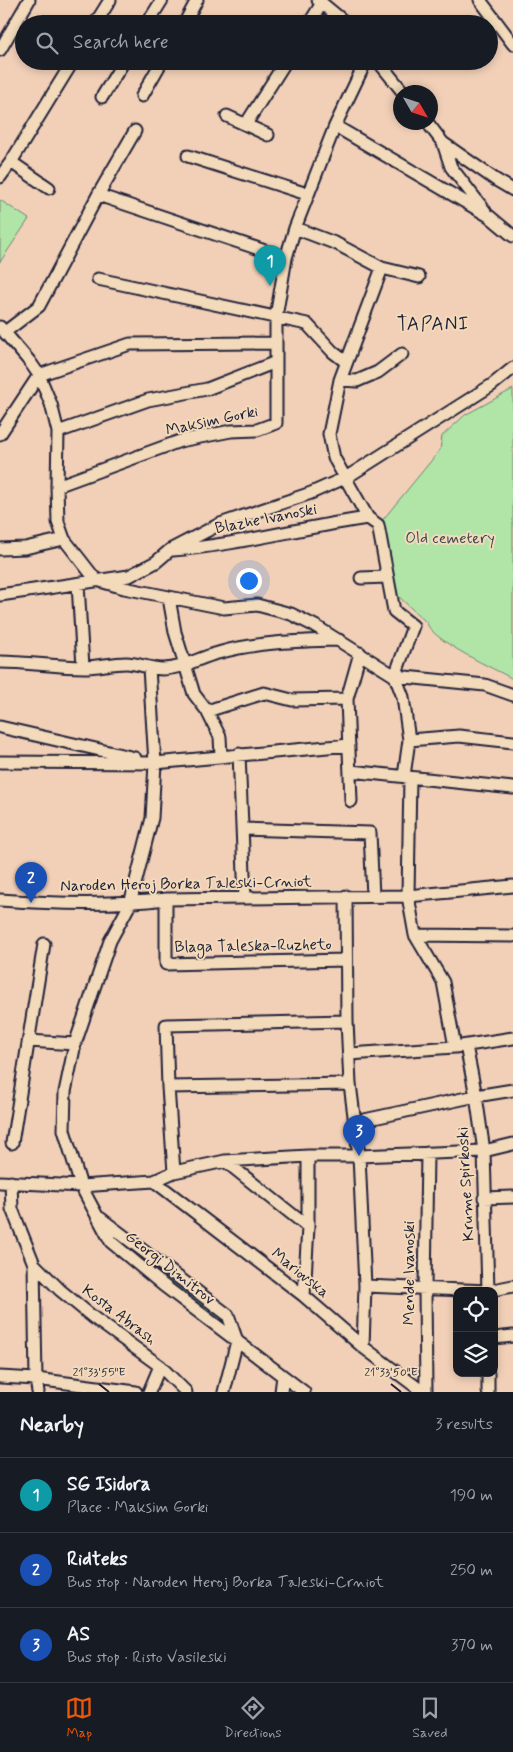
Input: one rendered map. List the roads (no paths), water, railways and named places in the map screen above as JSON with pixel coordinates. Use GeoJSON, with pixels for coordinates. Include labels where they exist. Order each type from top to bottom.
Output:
{"type":"FeatureCollection","features":[{"type":"Feature","properties":{"kind":"street"},"geometry":{"type":"LineString","coordinates":[[20,15],[29,0]]}},
{"type":"Feature","properties":{"kind":"street"},"geometry":{"type":"LineString","coordinates":[[101,15],[110,0]]}},
{"type":"Feature","properties":{"kind":"street"},"geometry":{"type":"LineString","coordinates":[[153,15],[162,0]]}},
{"type":"Feature","properties":{"kind":"street"},"geometry":{"type":"LineString","coordinates":[[189,15],[197,0]]}},
{"type":"Feature","properties":{"kind":"street"},"geometry":{"type":"LineString","coordinates":[[480,0],[491,15]]}},
{"type":"Feature","properties":{"kind":"street"},"geometry":{"type":"LineString","coordinates":[[313,15],[320,1],[336,15]]}},
{"type":"Feature","properties":{"kind":"street"},"geometry":{"type":"LineString","coordinates":[[0,50],[15,24]]}},
{"type":"Feature","properties":{"kind":"street"},"geometry":{"type":"LineString","coordinates":[[498,24],[513,44]]}},
{"type":"Feature","properties":{"kind":"street"},"geometry":{"type":"LineString","coordinates":[[0,177],[67,70]]}},
{"type":"Feature","properties":{"kind":"street"},"geometry":{"type":"LineString","coordinates":[[102,97],[118,70]]}},
{"type":"Feature","properties":{"kind":"street"},"geometry":{"type":"LineString","coordinates":[[142,96],[157,70]]}},
{"type":"Feature","properties":{"kind":"street"},"geometry":{"type":"LineString","coordinates":[[246,124],[280,70]]}},
{"type":"Feature","properties":{"kind":"street","name":"Maksim Gorki"},"geometry":{"type":"LineString","coordinates":[[57,486],[180,441],[231,432],[257,430],[276,423],[276,317],[286,258],[307,194],[334,126],[362,70]]}},
{"type":"Feature","properties":{"kind":"street"},"geometry":{"type":"LineString","coordinates":[[385,70],[397,85]]}},
{"type":"Feature","properties":{"kind":"street"},"geometry":{"type":"LineString","coordinates":[[227,116],[268,135]]}},
{"type":"Feature","properties":{"kind":"street"},"geometry":{"type":"LineString","coordinates":[[334,126],[489,216],[513,236]]}},
{"type":"Feature","properties":{"kind":"street"},"geometry":{"type":"LineString","coordinates":[[433,130],[443,143],[513,190]]}},
{"type":"Feature","properties":{"kind":"street"},"geometry":{"type":"LineString","coordinates":[[135,131],[98,194],[39,306],[3,330],[39,375],[51,404],[58,432],[58,522],[64,538],[96,580],[169,598],[224,608],[257,605],[291,614],[339,640],[395,676],[485,685],[513,695]]}},
{"type":"Feature","properties":{"kind":"street"},"geometry":{"type":"LineString","coordinates":[[443,143],[451,167],[489,216]]}},
{"type":"Feature","properties":{"kind":"street"},"geometry":{"type":"LineString","coordinates":[[188,156],[307,194]]}},
{"type":"Feature","properties":{"kind":"street"},"geometry":{"type":"LineString","coordinates":[[11,162],[49,188]]}},
{"type":"Feature","properties":{"kind":"street"},"geometry":{"type":"LineString","coordinates":[[98,194],[286,258]]}},
{"type":"Feature","properties":{"kind":"street"},"geometry":{"type":"LineString","coordinates":[[295,228],[337,244],[382,268],[419,277]]}},
{"type":"Feature","properties":{"kind":"street"},"geometry":{"type":"LineString","coordinates":[[382,268],[340,380],[330,434],[334,458],[347,477],[368,518],[378,525],[394,611],[413,626],[395,676]]}},
{"type":"Feature","properties":{"kind":"street"},"geometry":{"type":"LineString","coordinates":[[98,279],[307,324],[333,352],[346,362]]}},
{"type":"Feature","properties":{"kind":"street"},"geometry":{"type":"LineString","coordinates":[[0,434],[39,375],[130,344],[276,343]]}},
{"type":"Feature","properties":{"kind":"street"},"geometry":{"type":"LineString","coordinates":[[340,380],[357,380],[378,372],[402,354]]}},
{"type":"Feature","properties":{"kind":"street"},"geometry":{"type":"LineString","coordinates":[[58,432],[148,400],[207,389],[276,362]]}},
{"type":"Feature","properties":{"kind":"street","name":"Blazhe Ivanoski"},"geometry":{"type":"LineString","coordinates":[[0,595],[129,576],[156,562],[170,550],[220,524],[311,494],[347,477],[484,390],[513,368]]}},
{"type":"Feature","properties":{"kind":"street","name":"Blazhe Ivanoski"},"geometry":{"type":"LineString","coordinates":[[170,550],[208,547],[323,524],[368,518]]}},
{"type":"Feature","properties":{"kind":"street"},"geometry":{"type":"LineString","coordinates":[[0,549],[25,548],[64,538]]}},
{"type":"Feature","properties":{"kind":"street"},"geometry":{"type":"LineString","coordinates":[[361,578],[388,578]]}},
{"type":"Feature","properties":{"kind":"street"},"geometry":{"type":"LineString","coordinates":[[78,584],[83,667]]}},
{"type":"Feature","properties":{"kind":"street"},"geometry":{"type":"LineString","coordinates":[[169,598],[175,632],[194,694],[207,711],[220,737],[222,756]]}},
{"type":"Feature","properties":{"kind":"street"},"geometry":{"type":"LineString","coordinates":[[0,662],[28,662],[83,667],[127,663],[164,669],[186,666],[216,653],[246,647],[299,641],[339,640]]}},
{"type":"Feature","properties":{"kind":"street"},"geometry":{"type":"LineString","coordinates":[[351,801],[347,699],[360,653]]}},
{"type":"Feature","properties":{"kind":"street","name":"Georgi Dimitrov"},"geometry":{"type":"LineString","coordinates":[[149,668],[155,763],[152,818],[130,904],[110,941],[75,1044],[65,1092],[64,1130],[82,1186],[111,1242],[163,1285],[304,1392]]}},
{"type":"Feature","properties":{"kind":"street","name":"Krume Spirkoski"},"geometry":{"type":"LineString","coordinates":[[395,676],[403,697],[409,740],[407,777],[408,896],[415,935],[443,982],[460,1047],[476,1096],[484,1151],[488,1287]]}},
{"type":"Feature","properties":{"kind":"street"},"geometry":{"type":"LineString","coordinates":[[207,711],[264,693],[292,700],[347,699]]}},
{"type":"Feature","properties":{"kind":"street"},"geometry":{"type":"LineString","coordinates":[[0,727],[155,763]]}},
{"type":"Feature","properties":{"kind":"street"},"geometry":{"type":"LineString","coordinates":[[409,740],[459,736],[513,742]]}},
{"type":"Feature","properties":{"kind":"street"},"geometry":{"type":"LineString","coordinates":[[0,762],[155,763],[349,745]]}},
{"type":"Feature","properties":{"kind":"street"},"geometry":{"type":"LineString","coordinates":[[240,754],[246,898]]}},
{"type":"Feature","properties":{"kind":"street"},"geometry":{"type":"LineString","coordinates":[[350,771],[513,788]]}},
{"type":"Feature","properties":{"kind":"street"},"geometry":{"type":"LineString","coordinates":[[242,829],[370,833],[372,896]]}},
{"type":"Feature","properties":{"kind":"street","name":"Naroden Heroj Borka Taleski-Crniot"},"geometry":{"type":"LineString","coordinates":[[0,900],[31,903],[130,904],[166,898],[408,896],[513,886]]}},
{"type":"Feature","properties":{"kind":"street","name":"Blaga Taleska-Ruzheto"},"geometry":{"type":"LineString","coordinates":[[346,896],[347,1021],[350,1084],[359,1156],[365,1286],[363,1347]]}},
{"type":"Feature","properties":{"kind":"street","name":"Blaga Taleska-Ruzheto"},"geometry":{"type":"LineString","coordinates":[[166,898],[166,964],[346,960]]}},
{"type":"Feature","properties":{"kind":"street"},"geometry":{"type":"LineString","coordinates":[[415,935],[513,936]]}},
{"type":"Feature","properties":{"kind":"street"},"geometry":{"type":"LineString","coordinates":[[12,1143],[44,944]]}},
{"type":"Feature","properties":{"kind":"street"},"geometry":{"type":"LineString","coordinates":[[174,1172],[166,1025],[347,1021]]}},
{"type":"Feature","properties":{"kind":"street"},"geometry":{"type":"LineString","coordinates":[[349,1054],[460,1047],[513,1038]]}},
{"type":"Feature","properties":{"kind":"street"},"geometry":{"type":"LineString","coordinates":[[29,1041],[75,1044]]}},
{"type":"Feature","properties":{"kind":"street"},"geometry":{"type":"LineString","coordinates":[[168,1088],[350,1084]]}},
{"type":"Feature","properties":{"kind":"street"},"geometry":{"type":"LineString","coordinates":[[354,1122],[513,1090]]}},
{"type":"Feature","properties":{"kind":"street"},"geometry":{"type":"LineString","coordinates":[[484,1151],[513,1144]]}},
{"type":"Feature","properties":{"kind":"street"},"geometry":{"type":"LineString","coordinates":[[6,1182],[82,1186],[154,1181],[174,1172],[225,1162],[308,1156],[513,1151]]}},
{"type":"Feature","properties":{"kind":"street","name":"Mende Ivanoski"},"geometry":{"type":"LineString","coordinates":[[425,1392],[427,1153]]}},
{"type":"Feature","properties":{"kind":"street"},"geometry":{"type":"LineString","coordinates":[[304,1296],[308,1227],[308,1156]]}},
{"type":"Feature","properties":{"kind":"street"},"geometry":{"type":"LineString","coordinates":[[225,1162],[308,1227]]}},
{"type":"Feature","properties":{"kind":"street","name":"Mariovska"},"geometry":{"type":"LineString","coordinates":[[154,1181],[304,1296],[363,1347],[425,1392]]}},
{"type":"Feature","properties":{"kind":"street","name":"Kosta Abrash"},"geometry":{"type":"LineString","coordinates":[[6,1182],[12,1209],[34,1264],[36,1379],[38,1392]]}},
{"type":"Feature","properties":{"kind":"street"},"geometry":{"type":"LineString","coordinates":[[484,1198],[513,1198]]}},
{"type":"Feature","properties":{"kind":"street","name":"Kosta Abrash"},"geometry":{"type":"LineString","coordinates":[[34,1264],[73,1301],[160,1366],[186,1392]]}},
{"type":"Feature","properties":{"kind":"street"},"geometry":{"type":"LineString","coordinates":[[365,1286],[453,1290]]}},
{"type":"Feature","properties":{"kind":"street"},"geometry":{"type":"LineString","coordinates":[[498,1289],[513,1286]]}},
{"type":"Feature","properties":{"kind":"street"},"geometry":{"type":"LineString","coordinates":[[498,1338],[513,1336]]}},
{"type":"Feature","properties":{"kind":"street"},"geometry":{"type":"LineString","coordinates":[[224,1392],[237,1341]]}},
{"type":"Feature","properties":{"kind":"street"},"geometry":{"type":"LineString","coordinates":[[149,1392],[160,1366]]}},
{"type":"Feature","properties":{"kind":"street"},"geometry":{"type":"LineString","coordinates":[[281,1392],[283,1376]]}},
{"type":"Feature","properties":{"kind":"street"},"geometry":{"type":"LineString","coordinates":[[0,1377],[36,1379],[136,1392]]}},
{"type":"Feature","properties":{"kind":"street"},"geometry":{"type":"LineString","coordinates":[[488,1377],[488,1392]]}},
{"type":"Feature","properties":{"kind":"place","name":"SG Isidora"},"geometry":{"type":"Point","coordinates":[270,286]}},
{"type":"Feature","properties":{"kind":"place","name":"Ridteks"},"geometry":{"type":"Point","coordinates":[31,903]}},
{"type":"Feature","properties":{"kind":"place","name":"AS"},"geometry":{"type":"Point","coordinates":[359,1156]}},
{"type":"Feature","properties":{"kind":"district","name":"TAPANI"},"geometry":{"type":"Point","coordinates":[433,324]}},
{"type":"Feature","properties":{"kind":"park label","name":"Old cemetery"},"geometry":{"type":"Point","coordinates":[450,538]}}]}
